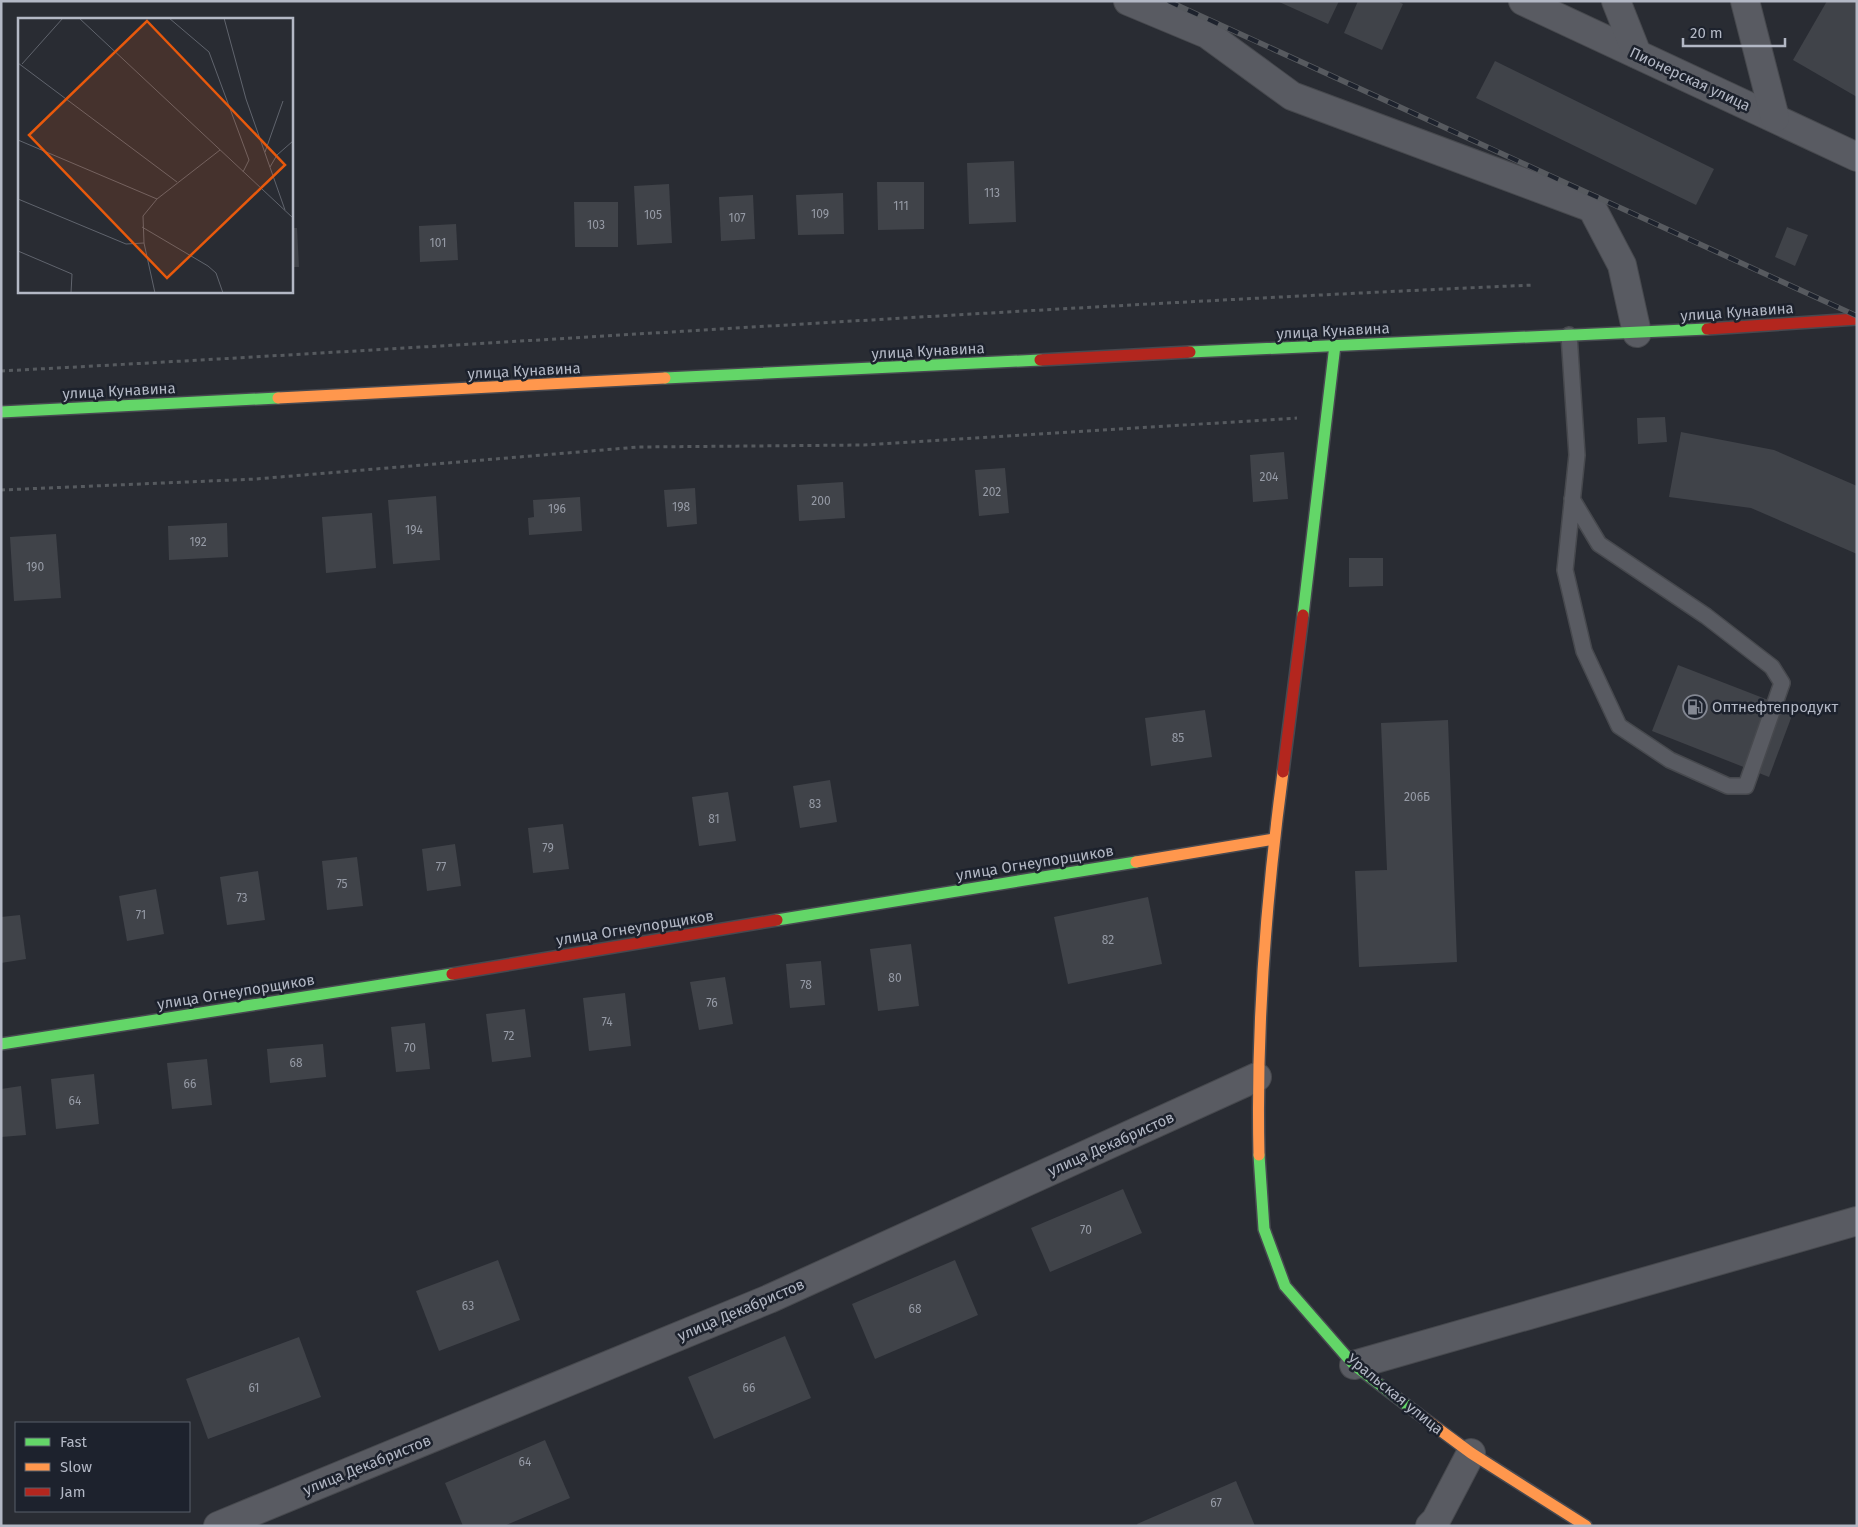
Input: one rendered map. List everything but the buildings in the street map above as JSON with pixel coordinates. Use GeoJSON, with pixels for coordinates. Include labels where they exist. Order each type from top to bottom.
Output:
{"type":"FeatureCollection","features":[{"type":"Feature","properties":{"kind":"street"},"geometry":{"type":"LineString","coordinates":[[1128,1],[1207,34],[1292,96],[1592,208],[1622,265],[1637,333]]}},
{"type":"Feature","properties":{"kind":"street","name":"Пионерская улица"},"geometry":{"type":"LineString","coordinates":[[1523,1],[1857,157]]}},
{"type":"Feature","properties":{"kind":"street"},"geometry":{"type":"LineString","coordinates":[[1616,1],[1637,54]]}},
{"type":"Feature","properties":{"kind":"street"},"geometry":{"type":"LineString","coordinates":[[1745,1],[1775,118]]}},
{"type":"Feature","properties":{"kind":"street","name":"улица Кунавина"},"geometry":{"type":"LineString","coordinates":[[1,412],[1335,345],[1637,333],[1857,319]]}},
{"type":"Feature","properties":{"kind":"street","name":"Уральская улица"},"geometry":{"type":"LineString","coordinates":[[1335,345],[1328,417],[1274,839],[1257,1078],[1259,1172],[1264,1229],[1285,1286],[1354,1364],[1472,1454],[1586,1526]]}},
{"type":"Feature","properties":{"kind":"street","name":"улица Огнеупорщиков"},"geometry":{"type":"LineString","coordinates":[[1,1044],[437,976],[1274,839]]}},
{"type":"Feature","properties":{"kind":"street","name":"улица Декабристов"},"geometry":{"type":"LineString","coordinates":[[218,1526],[769,1299],[1257,1078]]}},
{"type":"Feature","properties":{"kind":"street"},"geometry":{"type":"LineString","coordinates":[[1354,1364],[1857,1221]]}},
{"type":"Feature","properties":{"kind":"street"},"geometry":{"type":"LineString","coordinates":[[1430,1526],[1436,1520],[1472,1454]]}},
{"type":"Feature","properties":{"kind":"lane"},"geometry":{"type":"LineString","coordinates":[[1569,336],[1577,455],[1572,499],[1565,570],[1584,651],[1618,726],[1670,760],[1728,786],[1746,786],[1782,683],[1772,667],[1706,616],[1599,544],[1572,499]]}},
{"type":"Feature","properties":{"kind":"path"},"geometry":{"type":"LineString","coordinates":[[1,372],[364,352],[1228,298],[1534,285]]}},
{"type":"Feature","properties":{"kind":"path"},"geometry":{"type":"LineString","coordinates":[[1,490],[266,478],[638,448],[864,445],[1328,417]]}},
{"type":"Feature","properties":{"kind":"railway"},"geometry":{"type":"LineString","coordinates":[[1168,1],[1857,316]]}},
{"type":"Feature","properties":{"kind":"traffic: fast"},"geometry":{"type":"LineString","coordinates":[[1190,352],[1707,329]]}},
{"type":"Feature","properties":{"kind":"traffic: fast"},"geometry":{"type":"LineString","coordinates":[[1303,615],[1335,345]]}},
{"type":"Feature","properties":{"kind":"traffic: fast"},"geometry":{"type":"LineString","coordinates":[[665,378],[1040,360]]}},
{"type":"Feature","properties":{"kind":"traffic: fast"},"geometry":{"type":"LineString","coordinates":[[1,412],[278,398]]}},
{"type":"Feature","properties":{"kind":"traffic: fast"},"geometry":{"type":"LineString","coordinates":[[777,920],[1136,862]]}},
{"type":"Feature","properties":{"kind":"traffic: fast"},"geometry":{"type":"LineString","coordinates":[[1,1044],[452,974]]}},
{"type":"Feature","properties":{"kind":"traffic: fast"},"geometry":{"type":"LineString","coordinates":[[1259,1155],[1264,1229],[1285,1286],[1354,1365],[1417,1413]]}},
{"type":"Feature","properties":{"kind":"traffic: slow"},"geometry":{"type":"LineString","coordinates":[[278,398],[665,378]]}},
{"type":"Feature","properties":{"kind":"traffic: slow"},"geometry":{"type":"LineString","coordinates":[[1259,1155],[1259,1059],[1267,915],[1283,772]]}},
{"type":"Feature","properties":{"kind":"traffic: slow"},"geometry":{"type":"LineString","coordinates":[[1136,862],[1274,839]]}},
{"type":"Feature","properties":{"kind":"traffic: slow"},"geometry":{"type":"LineString","coordinates":[[1417,1413],[1471,1453],[1586,1526]]}},
{"type":"Feature","properties":{"kind":"traffic: jam"},"geometry":{"type":"LineString","coordinates":[[1707,329],[1857,319]]}},
{"type":"Feature","properties":{"kind":"traffic: jam"},"geometry":{"type":"LineString","coordinates":[[1040,360],[1190,352]]}},
{"type":"Feature","properties":{"kind":"traffic: jam"},"geometry":{"type":"LineString","coordinates":[[1283,772],[1303,615]]}},
{"type":"Feature","properties":{"kind":"traffic: jam"},"geometry":{"type":"LineString","coordinates":[[452,974],[777,920]]}},
{"type":"Feature","properties":{"kind":"place","name":"Оптнефтепродукт"},"geometry":{"type":"Point","coordinates":[1695,707]}}]}
